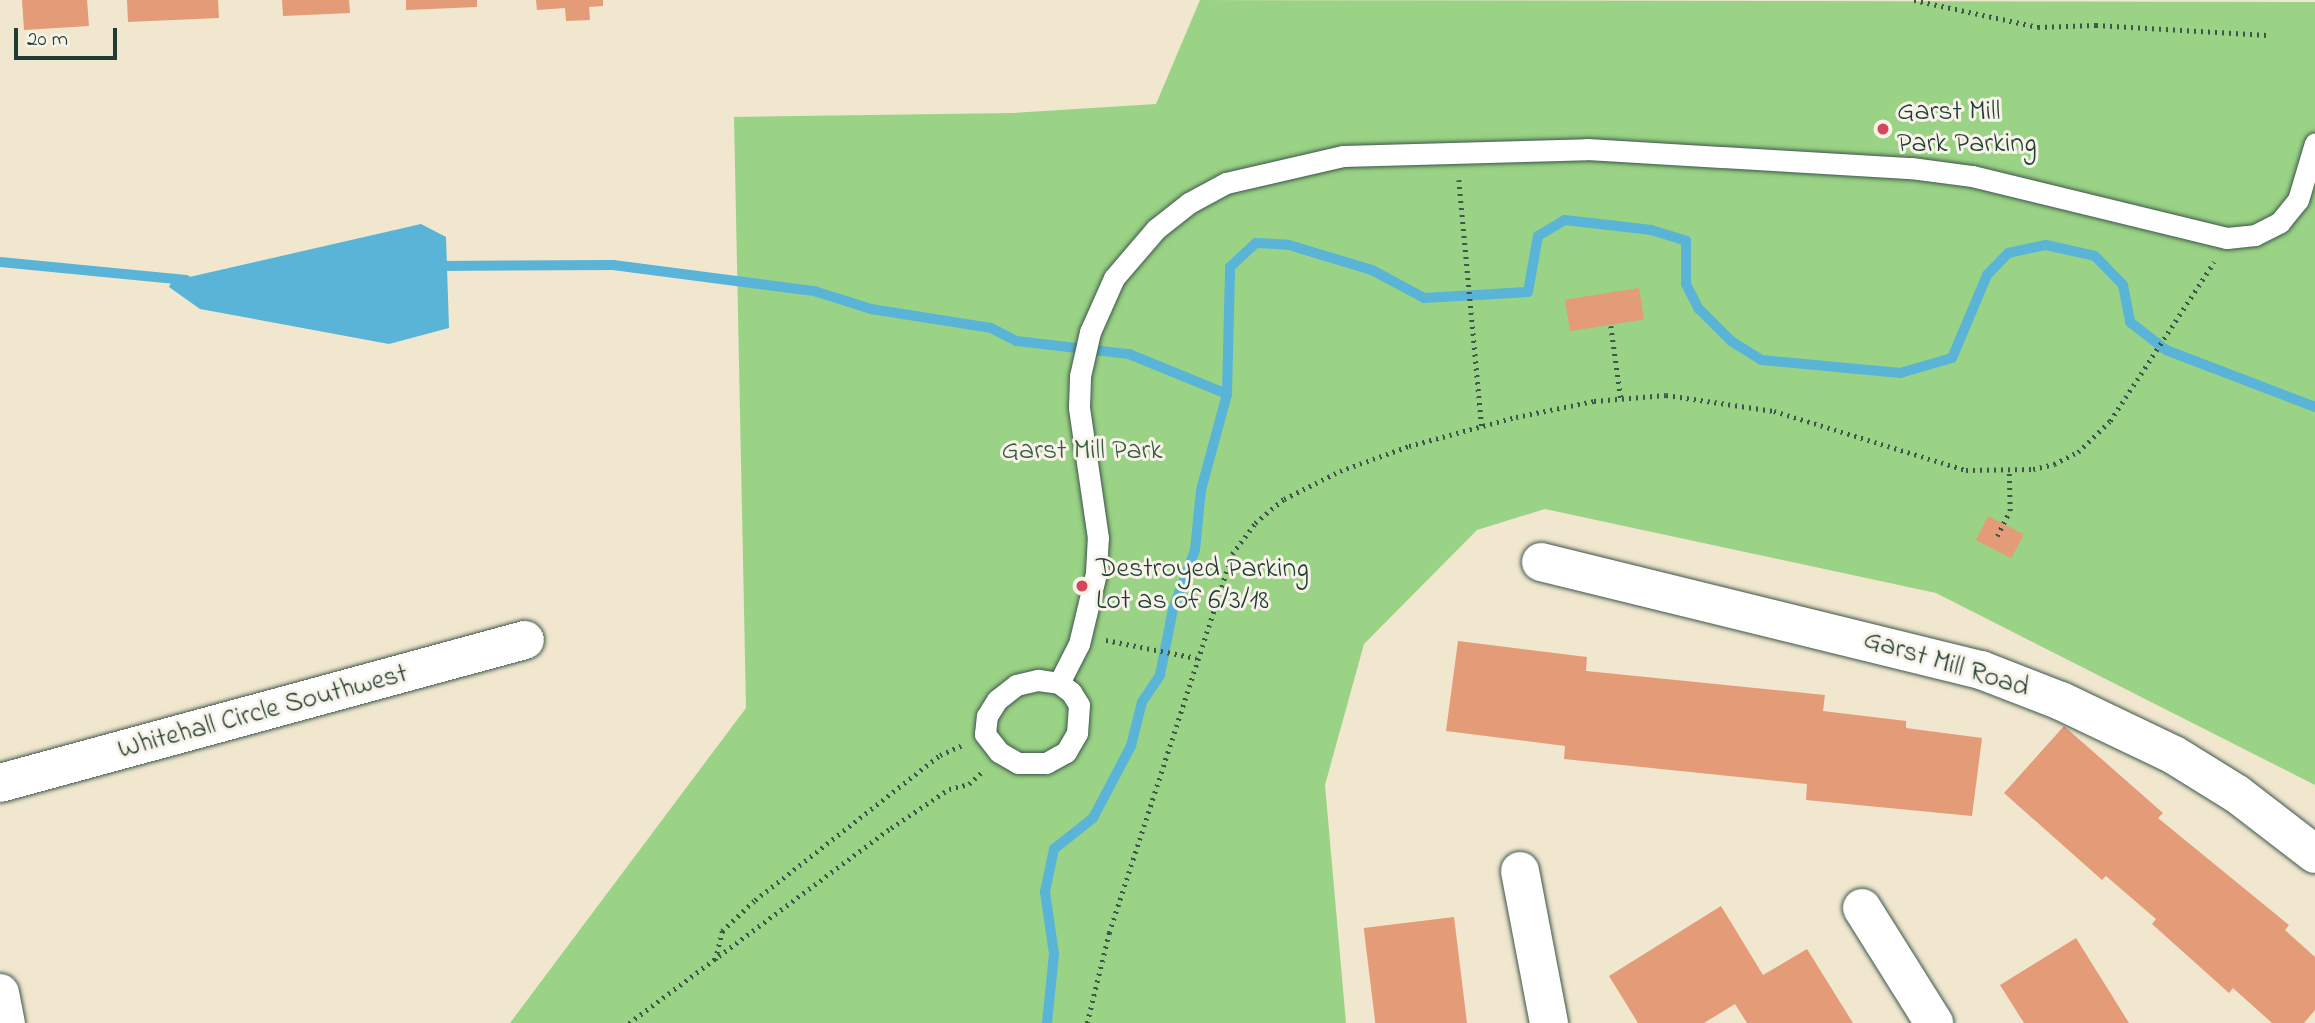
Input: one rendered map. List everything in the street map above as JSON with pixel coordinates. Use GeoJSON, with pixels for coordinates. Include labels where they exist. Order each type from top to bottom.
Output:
{"type":"FeatureCollection","features":[{"type":"Feature","properties":{"kind":"street","name":"Garst Mill Road"},"geometry":{"type":"LineString","coordinates":[[1541,562],[1981,670],[2061,701],[2174,755],[2237,794],[2315,854]]}},
{"type":"Feature","properties":{"kind":"street","name":"Whitehall Circle Southwest"},"geometry":{"type":"LineString","coordinates":[[0,783],[525,640]]}},
{"type":"Feature","properties":{"kind":"street"},"geometry":{"type":"LineString","coordinates":[[1520,871],[1549,1023]]}},
{"type":"Feature","properties":{"kind":"street"},"geometry":{"type":"LineString","coordinates":[[1863,908],[1934,1023]]}},
{"type":"Feature","properties":{"kind":"street"},"geometry":{"type":"LineString","coordinates":[[0,993],[6,1023]]}},
{"type":"Feature","properties":{"kind":"lane"},"geometry":{"type":"LineString","coordinates":[[1059,683],[1082,632],[1096,573],[1098,538],[1079,407],[1080,376],[1099,305],[1114,278],[1156,229],[1189,203],[1226,183],[1343,156],[1587,149],[1911,168],[1972,176],[2227,238],[2255,235],[2280,222],[2298,200],[2315,143]]}},
{"type":"Feature","properties":{"kind":"lane"},"geometry":{"type":"LineString","coordinates":[[1038,680],[1059,683],[1079,705],[1077,733],[1066,752],[1046,763],[1018,763],[999,752],[985,734],[987,716],[997,700],[1016,685],[1038,680]]}},
{"type":"Feature","properties":{"kind":"path"},"geometry":{"type":"LineString","coordinates":[[1914,0],[2038,27],[2096,25],[2268,36]]}},
{"type":"Feature","properties":{"kind":"path"},"geometry":{"type":"LineString","coordinates":[[1455,153],[1469,267],[1482,426]]}},
{"type":"Feature","properties":{"kind":"path"},"geometry":{"type":"LineString","coordinates":[[2147,369],[2227,238]]}},
{"type":"Feature","properties":{"kind":"path"},"geometry":{"type":"LineString","coordinates":[[1611,326],[1621,399]]}},
{"type":"Feature","properties":{"kind":"path"},"geometry":{"type":"LineString","coordinates":[[1997,536],[2011,511],[2009,471]]}},
{"type":"Feature","properties":{"kind":"path"},"geometry":{"type":"LineString","coordinates":[[1082,632],[1145,651],[1197,658]]}},
{"type":"Feature","properties":{"kind":"path"},"geometry":{"type":"LineString","coordinates":[[714,961],[722,931],[800,862],[940,755],[985,734]]}},
{"type":"Feature","properties":{"kind":"path"},"geometry":{"type":"LineString","coordinates":[[629,1023],[891,828],[949,789],[979,776],[999,752]]}},
{"type":"Feature","properties":{"kind":"green space","name":"Garst Mill Park"},"geometry":{"type":"Polygon","coordinates":[[[1200,0],[2315,2],[2315,785],[1936,593],[1545,509],[1477,530],[1364,644],[1325,785],[1346,1023],[510,1023],[746,708],[734,117],[1014,113],[1156,104],[1200,0]]]}},
{"type":"Feature","properties":{"kind":"water"},"geometry":{"type":"Polygon","coordinates":[[[421,224],[446,237],[449,328],[389,344],[200,309],[169,287],[172,281],[421,224]]]}},
{"type":"Feature","properties":{"kind":"building"},"geometry":{"type":"Polygon","coordinates":[[[22,0],[87,0],[89,26],[24,30],[22,0]]]}},
{"type":"Feature","properties":{"kind":"building"},"geometry":{"type":"Polygon","coordinates":[[[127,0],[218,0],[219,18],[128,22],[127,0]]]}},
{"type":"Feature","properties":{"kind":"building"},"geometry":{"type":"Polygon","coordinates":[[[282,0],[349,0],[350,13],[283,16],[282,0]]]}},
{"type":"Feature","properties":{"kind":"building"},"geometry":{"type":"Polygon","coordinates":[[[406,0],[477,0],[477,7],[406,10],[406,0]]]}},
{"type":"Feature","properties":{"kind":"building"},"geometry":{"type":"Polygon","coordinates":[[[536,0],[603,0],[603,6],[589,7],[590,20],[566,21],[565,8],[537,10],[536,0]]]}},
{"type":"Feature","properties":{"kind":"building"},"geometry":{"type":"Polygon","coordinates":[[[1639,288],[1644,320],[1570,331],[1565,300],[1639,288]]]}},
{"type":"Feature","properties":{"kind":"building"},"geometry":{"type":"Polygon","coordinates":[[[1988,516],[2024,534],[2011,558],[1976,540],[1988,516]]]}},
{"type":"Feature","properties":{"kind":"building"},"geometry":{"type":"Polygon","coordinates":[[[1458,641],[1587,657],[1586,671],[1825,695],[1823,711],[1906,721],[1906,728],[1982,738],[1972,816],[1806,800],[1807,784],[1564,759],[1565,746],[1446,731],[1458,641]]]}},
{"type":"Feature","properties":{"kind":"building"},"geometry":{"type":"Polygon","coordinates":[[[2064,726],[2163,813],[2158,818],[2289,925],[2285,930],[2315,957],[2315,1010],[2304,1023],[2272,1023],[2233,988],[2229,993],[2152,924],[2156,919],[2106,876],[2102,880],[2004,793],[2064,726]]]}},
{"type":"Feature","properties":{"kind":"building"},"geometry":{"type":"Polygon","coordinates":[[[1721,906],[1763,975],[1807,949],[1853,1023],[1747,1023],[1735,1004],[1704,1023],[1638,1023],[1609,976],[1721,906]]]}},
{"type":"Feature","properties":{"kind":"building"},"geometry":{"type":"Polygon","coordinates":[[[1454,917],[1467,1023],[1375,1023],[1364,928],[1454,917]]]}},
{"type":"Feature","properties":{"kind":"building"},"geometry":{"type":"Polygon","coordinates":[[[2076,938],[2129,1023],[2024,1023],[2000,985],[2076,938]]]}},
{"type":"Feature","properties":{"kind":"waterway"},"geometry":{"type":"LineString","coordinates":[[1047,1023],[1054,954],[1045,892],[1054,849],[1093,818],[1131,746],[1142,702],[1160,675],[1173,609],[1195,550],[1201,490],[1227,394],[1230,267],[1256,243],[1289,245],[1372,270],[1424,298],[1528,292],[1538,236],[1565,220],[1651,230],[1686,241],[1686,284],[1699,309],[1731,341],[1762,360],[1900,373],[1952,358],[1987,275],[2008,253],[2046,245],[2095,256],[2123,285],[2130,322],[2166,350],[2315,407]]}},
{"type":"Feature","properties":{"kind":"waterway"},"geometry":{"type":"LineString","coordinates":[[0,262],[186,280]]}},
{"type":"Feature","properties":{"kind":"waterway"},"geometry":{"type":"LineString","coordinates":[[436,266],[613,265],[814,291],[871,309],[991,328],[1016,341],[1129,354],[1227,394]]}},
{"type":"Feature","properties":{"kind":"place","name":"Garst Mill Park Parking"},"geometry":{"type":"Point","coordinates":[1883,129]}},
{"type":"Feature","properties":{"kind":"place","name":"Destroyed Parking Lot as of 6/3/18"},"geometry":{"type":"Point","coordinates":[1082,586]}}]}
